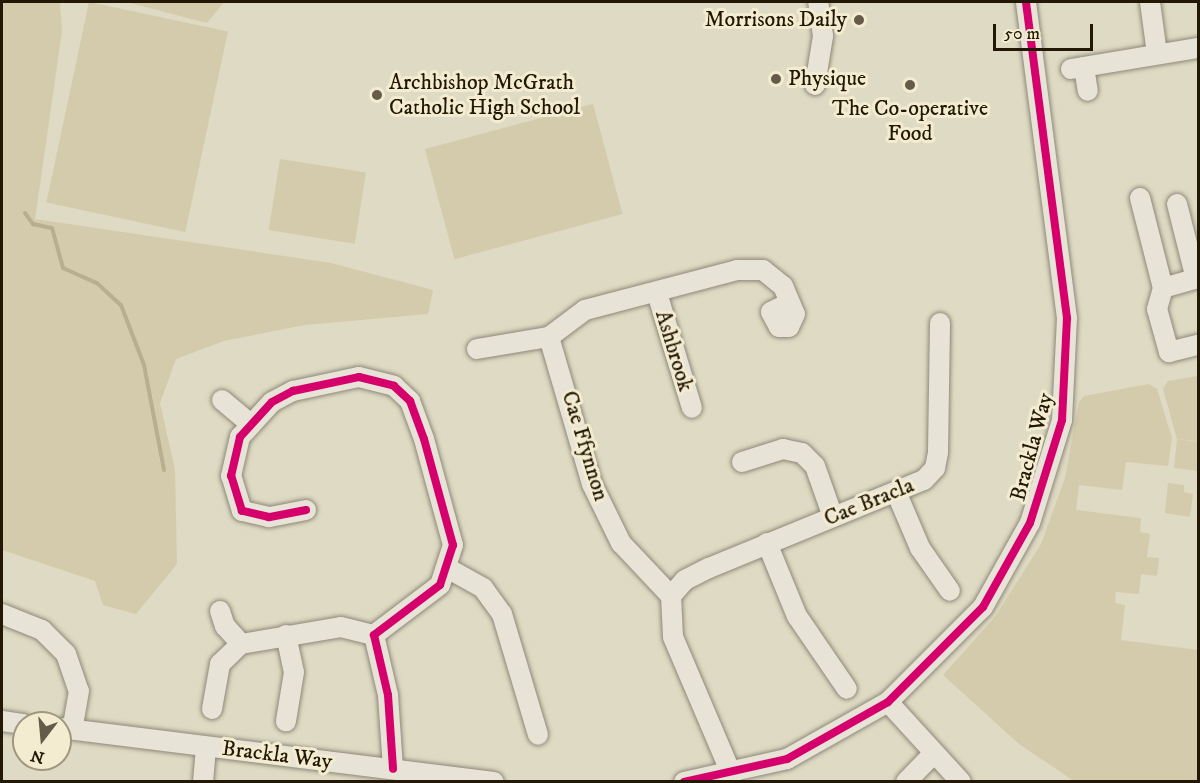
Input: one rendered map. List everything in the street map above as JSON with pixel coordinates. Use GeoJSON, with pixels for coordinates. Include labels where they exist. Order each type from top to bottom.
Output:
{"type":"FeatureCollection","features":[{"type":"Feature","properties":{"kind":"street"},"geometry":{"type":"LineString","coordinates":[[815,85],[823,36],[818,2]]}},
{"type":"Feature","properties":{"kind":"street","name":"Brackla Way"},"geometry":{"type":"LineString","coordinates":[[684,782],[732,775],[787,759],[888,702],[982,607],[1030,524],[1062,420],[1067,318],[1026,2]]}},
{"type":"Feature","properties":{"kind":"street"},"geometry":{"type":"LineString","coordinates":[[1150,2],[1157,54]]}},
{"type":"Feature","properties":{"kind":"street"},"geometry":{"type":"LineString","coordinates":[[1088,91],[1078,68],[1198,48]]}},
{"type":"Feature","properties":{"kind":"street"},"geometry":{"type":"LineString","coordinates":[[1140,198],[1162,288],[1157,309],[1169,352],[1198,345]]}},
{"type":"Feature","properties":{"kind":"street"},"geometry":{"type":"LineString","coordinates":[[1162,288],[1197,279],[1177,204]]}},
{"type":"Feature","properties":{"kind":"street","name":"Ashbrook"},"geometry":{"type":"LineString","coordinates":[[549,337],[585,310],[657,293],[737,270],[763,270],[783,286],[787,304]]}},
{"type":"Feature","properties":{"kind":"street","name":"Ashbrook"},"geometry":{"type":"LineString","coordinates":[[657,293],[692,408]]}},
{"type":"Feature","properties":{"kind":"street","name":"Cae Bracla"},"geometry":{"type":"LineString","coordinates":[[671,596],[685,580],[767,543],[897,494],[935,468],[940,323]]}},
{"type":"Feature","properties":{"kind":"street"},"geometry":{"type":"LineString","coordinates":[[477,349],[549,337]]}},
{"type":"Feature","properties":{"kind":"street","name":"Cae Ffynnon"},"geometry":{"type":"LineString","coordinates":[[549,337],[592,484],[621,543],[671,596]]}},
{"type":"Feature","properties":{"kind":"street"},"geometry":{"type":"LineString","coordinates":[[212,709],[220,664],[242,644],[341,627],[374,635],[425,599],[449,569],[453,545],[410,401],[394,386],[375,379],[339,380],[293,391],[250,424],[232,456],[238,504],[253,517],[306,510]]}},
{"type":"Feature","properties":{"kind":"street"},"geometry":{"type":"LineString","coordinates":[[222,400],[250,424]]}},
{"type":"Feature","properties":{"kind":"street"},"geometry":{"type":"LineString","coordinates":[[742,462],[783,449],[802,453],[815,466],[833,517]]}},
{"type":"Feature","properties":{"kind":"street"},"geometry":{"type":"LineString","coordinates":[[897,494],[920,548],[950,591]]}},
{"type":"Feature","properties":{"kind":"street"},"geometry":{"type":"LineString","coordinates":[[767,543],[797,616],[847,689]]}},
{"type":"Feature","properties":{"kind":"street"},"geometry":{"type":"LineString","coordinates":[[449,569],[483,588],[502,614],[538,735]]}},
{"type":"Feature","properties":{"kind":"street"},"geometry":{"type":"LineString","coordinates":[[671,596],[673,638],[732,775]]}},
{"type":"Feature","properties":{"kind":"street"},"geometry":{"type":"LineString","coordinates":[[220,611],[225,626],[242,644]]}},
{"type":"Feature","properties":{"kind":"street"},"geometry":{"type":"LineString","coordinates":[[2,614],[42,630],[66,654],[79,691],[72,711]]}},
{"type":"Feature","properties":{"kind":"street"},"geometry":{"type":"LineString","coordinates":[[286,635],[294,672],[286,721]]}},
{"type":"Feature","properties":{"kind":"street"},"geometry":{"type":"LineString","coordinates":[[374,635],[388,695],[393,769]]}},
{"type":"Feature","properties":{"kind":"street"},"geometry":{"type":"LineString","coordinates":[[888,702],[933,754],[961,782]]}},
{"type":"Feature","properties":{"kind":"street","name":"Brackla Way"},"geometry":{"type":"LineString","coordinates":[[72,730],[494,782]]}},
{"type":"Feature","properties":{"kind":"street"},"geometry":{"type":"LineString","coordinates":[[203,782],[206,747]]}},
{"type":"Feature","properties":{"kind":"street"},"geometry":{"type":"LineString","coordinates":[[906,782],[933,754]]}},
{"type":"Feature","properties":{"kind":"shaded area"},"geometry":{"type":"Polygon","coordinates":[[[2,2],[60,2],[62,31],[35,219],[331,263],[433,290],[428,314],[305,325],[224,341],[176,359],[160,403],[175,470],[177,564],[136,614],[103,605],[95,581],[2,550],[2,2]]]}},
{"type":"Feature","properties":{"kind":"shaded area"},"geometry":{"type":"Polygon","coordinates":[[[89,2],[228,32],[185,232],[46,203],[89,2]]]}},
{"type":"Feature","properties":{"kind":"shaded area"},"geometry":{"type":"Polygon","coordinates":[[[126,2],[224,2],[207,23],[126,2]]]}},
{"type":"Feature","properties":{"kind":"shaded area"},"geometry":{"type":"Polygon","coordinates":[[[593,104],[623,214],[454,259],[425,149],[593,104]]]}},
{"type":"Feature","properties":{"kind":"shaded area"},"geometry":{"type":"Polygon","coordinates":[[[280,159],[366,173],[355,244],[269,230],[280,159]]]}},
{"type":"Feature","properties":{"kind":"shaded area"},"geometry":{"type":"Polygon","coordinates":[[[1198,376],[1198,441],[1177,439],[1163,389],[1168,381],[1198,376]]]}},
{"type":"Feature","properties":{"kind":"shaded area"},"geometry":{"type":"Polygon","coordinates":[[[1149,384],[1157,389],[1172,438],[1168,466],[1126,462],[1122,490],[1079,485],[1076,510],[1141,518],[1140,532],[1150,534],[1147,557],[1159,558],[1157,576],[1141,574],[1139,594],[1116,592],[1115,603],[1125,605],[1121,640],[1198,650],[1198,781],[1074,781],[1019,744],[943,675],[995,617],[1041,544],[1065,478],[1079,402],[1084,396],[1149,384]]]}},
{"type":"Feature","properties":{"kind":"shaded area"},"geometry":{"type":"Polygon","coordinates":[[[1177,439],[1198,442],[1198,471],[1174,468],[1177,439]]]}},
{"type":"Feature","properties":{"kind":"shaded area"},"geometry":{"type":"Polygon","coordinates":[[[1168,483],[1184,485],[1184,492],[1193,494],[1190,517],[1165,513],[1168,483]]]}},
{"type":"Feature","properties":{"kind":"waterway"},"geometry":{"type":"LineString","coordinates":[[25,213],[33,224],[52,228],[63,268],[97,283],[121,305],[144,365],[164,470]]}},
{"type":"Feature","properties":{"kind":"cycle path"},"geometry":{"type":"LineString","coordinates":[[684,782],[787,759],[888,702],[983,607],[1030,523],[1062,420],[1067,318],[1026,2]]}},
{"type":"Feature","properties":{"kind":"cycle path"},"geometry":{"type":"LineString","coordinates":[[306,510],[269,517],[242,511],[231,476],[240,437],[272,402],[293,391],[359,377],[394,386],[410,401],[424,439],[453,545],[440,585],[374,635],[388,695],[393,769]]}},
{"type":"Feature","properties":{"kind":"place","name":"Morrisons Daily"},"geometry":{"type":"Point","coordinates":[859,20]}},
{"type":"Feature","properties":{"kind":"place","name":"Physique"},"geometry":{"type":"Point","coordinates":[776,79]}},
{"type":"Feature","properties":{"kind":"place","name":"The Co-operative Food"},"geometry":{"type":"Point","coordinates":[910,85]}},
{"type":"Feature","properties":{"kind":"place","name":"Archbishop McGrath Catholic High School"},"geometry":{"type":"Point","coordinates":[377,95]}}]}
